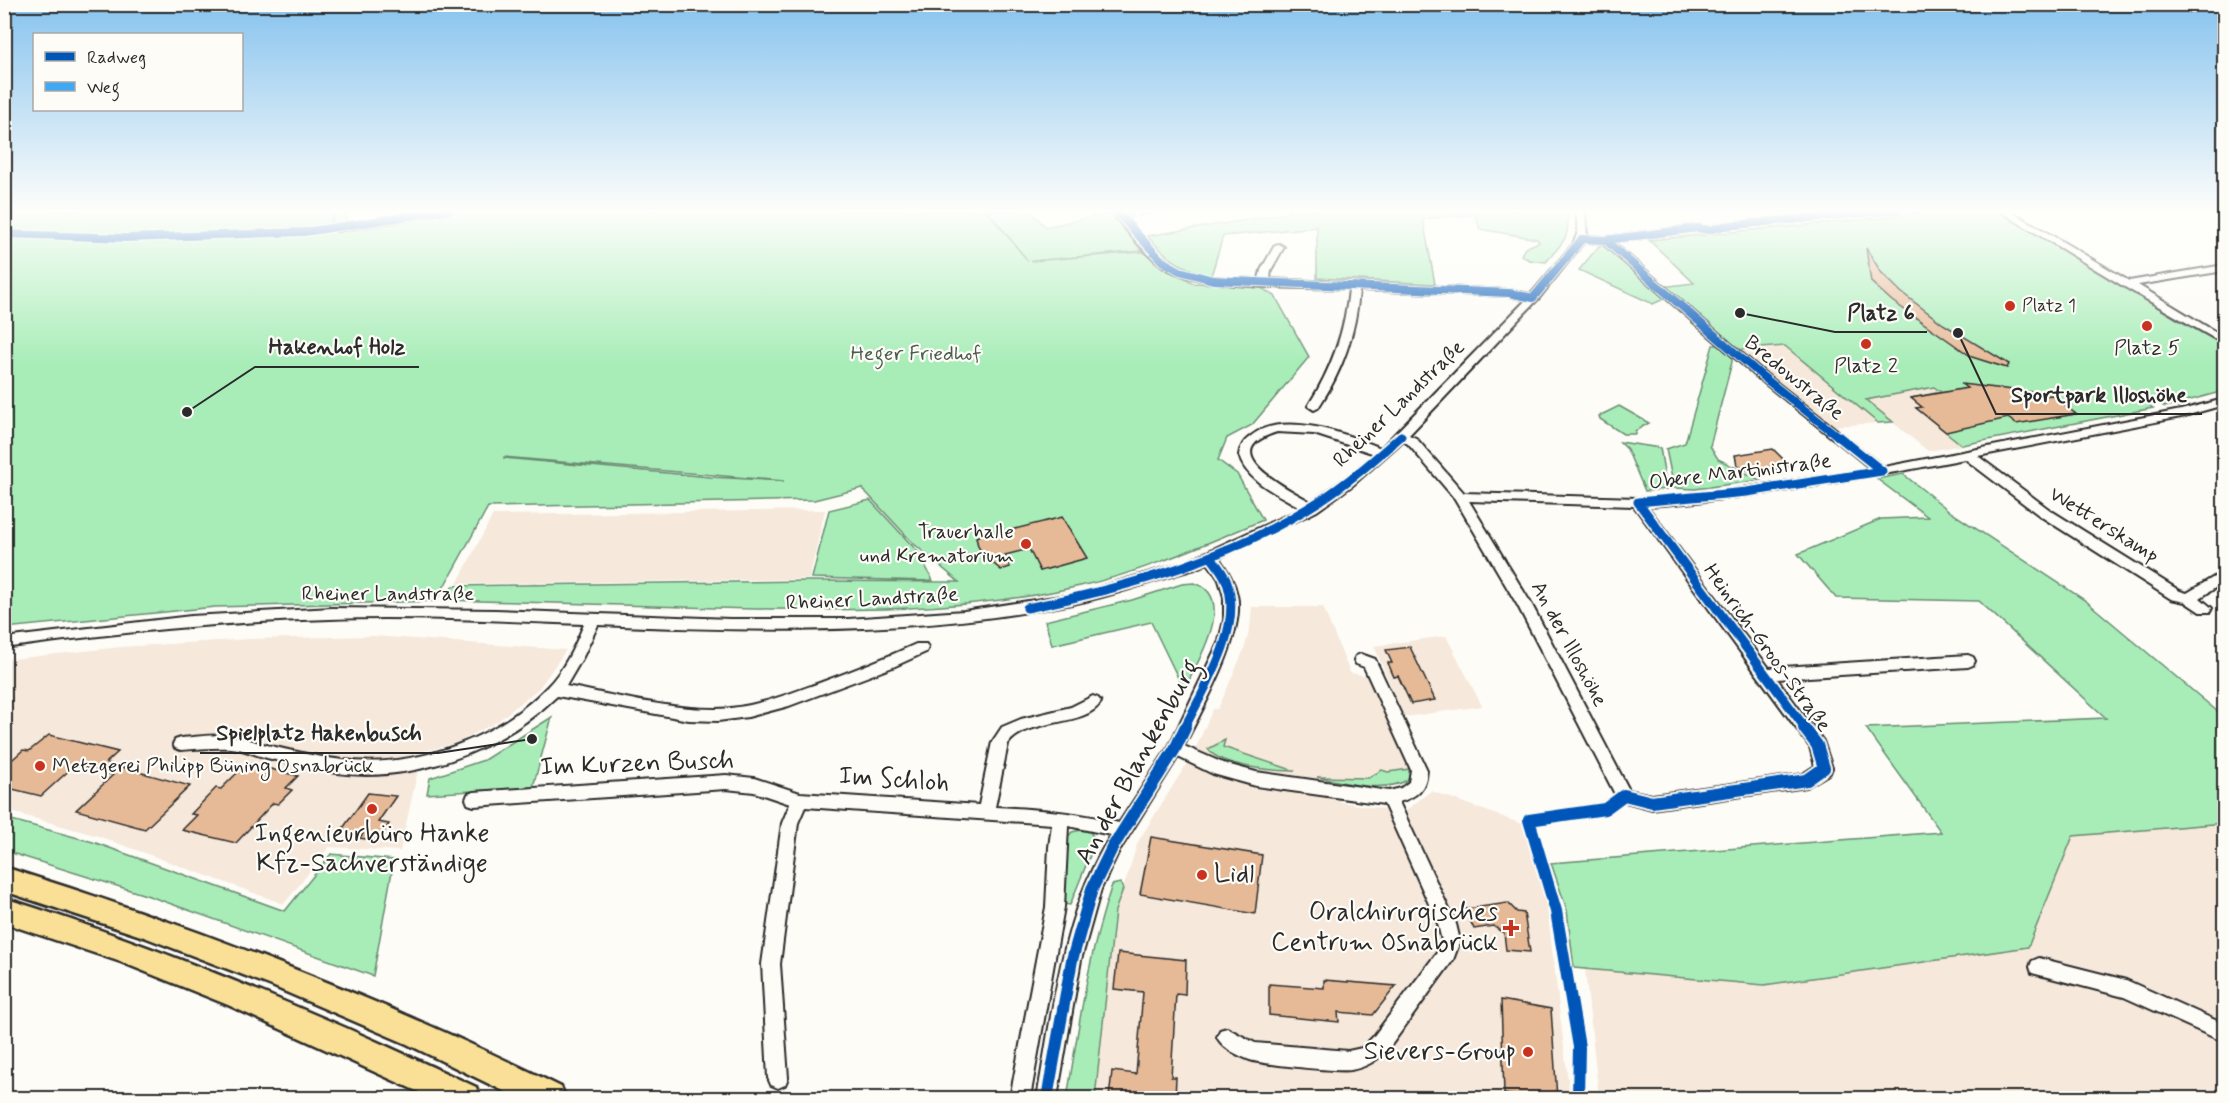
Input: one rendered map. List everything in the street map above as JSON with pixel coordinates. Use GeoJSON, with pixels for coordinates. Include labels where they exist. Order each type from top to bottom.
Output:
{"type":"FeatureCollection","features":[{"type":"Feature","properties":{"kind":"highway"},"geometry":{"type":"LineString","coordinates":[[4,879],[106,910],[253,963],[373,1014],[550,1098]]}},
{"type":"Feature","properties":{"kind":"highway"},"geometry":{"type":"LineString","coordinates":[[4,910],[144,957],[255,1001],[465,1098]]}},
{"type":"Feature","properties":{"kind":"street"},"geometry":{"type":"LineString","coordinates":[[1165,261],[1170,267],[1190,275],[1213,280],[1509,293],[1533,298]]}},
{"type":"Feature","properties":{"kind":"street"},"geometry":{"type":"LineString","coordinates":[[1264,282],[1266,270],[1271,261]]}},
{"type":"Feature","properties":{"kind":"street","name":"Rheiner Landstraße"},"geometry":{"type":"LineString","coordinates":[[4,643],[146,625],[294,615],[400,614],[720,625],[888,623],[974,615],[1084,598],[1140,583],[1211,557],[1255,538],[1312,508],[1342,488],[1401,436],[1533,298],[1563,261]]}},
{"type":"Feature","properties":{"kind":"street","name":"Bredowstraße"},"geometry":{"type":"LineString","coordinates":[[1630,261],[1762,376],[1882,471]]}},
{"type":"Feature","properties":{"kind":"street"},"geometry":{"type":"LineString","coordinates":[[2089,261],[2224,341]]}},
{"type":"Feature","properties":{"kind":"street"},"geometry":{"type":"LineString","coordinates":[[2127,284],[2224,268]]}},
{"type":"Feature","properties":{"kind":"street"},"geometry":{"type":"LineString","coordinates":[[1314,406],[1334,374],[1345,344],[1353,310],[1354,286]]}},
{"type":"Feature","properties":{"kind":"street","name":"Obere Martinistraße"},"geometry":{"type":"LineString","coordinates":[[1460,497],[1638,502],[1747,492],[1882,471],[2181,413],[2224,402]]}},
{"type":"Feature","properties":{"kind":"street"},"geometry":{"type":"LineString","coordinates":[[1312,508],[1263,478],[1251,467],[1245,454],[1245,447],[1253,438],[1277,429],[1302,429],[1354,442],[1383,453]]}},
{"type":"Feature","properties":{"kind":"street","name":"An der Illoshöhe"},"geometry":{"type":"LineString","coordinates":[[1401,436],[1412,441],[1460,497],[1525,605],[1623,795],[1652,802],[1729,791]]}},
{"type":"Feature","properties":{"kind":"street","name":"Wetterskamp"},"geometry":{"type":"LineString","coordinates":[[1967,454],[2045,513],[2176,595],[2189,598],[2205,608]]}},
{"type":"Feature","properties":{"kind":"street","name":"Heinrich-Groos-Straße"},"geometry":{"type":"LineString","coordinates":[[1638,502],[1816,745],[1824,768],[1807,780],[1729,791]]}},
{"type":"Feature","properties":{"kind":"street","name":"An der Blankenburg"},"geometry":{"type":"LineString","coordinates":[[1047,1098],[1070,970],[1085,912],[1102,867],[1175,749],[1219,659],[1231,620],[1231,597],[1226,579],[1211,557]]}},
{"type":"Feature","properties":{"kind":"street"},"geometry":{"type":"LineString","coordinates":[[2189,598],[2224,576]]}},
{"type":"Feature","properties":{"kind":"street"},"geometry":{"type":"LineString","coordinates":[[181,744],[231,742],[325,765],[358,768],[401,765],[467,747],[498,733],[530,712],[554,690],[583,643],[593,620]]}},
{"type":"Feature","properties":{"kind":"street"},"geometry":{"type":"LineString","coordinates":[[554,690],[576,696],[689,714],[718,715],[748,711],[784,702],[888,663],[921,648]]}},
{"type":"Feature","properties":{"kind":"street"},"geometry":{"type":"LineString","coordinates":[[1175,749],[1219,769],[1256,779],[1389,798],[1412,790],[1419,782],[1419,770],[1371,663],[1361,660]]}},
{"type":"Feature","properties":{"kind":"street","name":"Heinrich-Groos-Straße"},"geometry":{"type":"LineString","coordinates":[[1766,674],[1968,661]]}},
{"type":"Feature","properties":{"kind":"street"},"geometry":{"type":"LineString","coordinates":[[986,812],[1000,742],[1008,731],[1021,725],[1075,712],[1093,702]]}},
{"type":"Feature","properties":{"kind":"street","name":"Im Kurzen Busch"},"geometry":{"type":"LineString","coordinates":[[474,799],[574,790],[726,782],[754,785],[800,800]]}},
{"type":"Feature","properties":{"kind":"street"},"geometry":{"type":"LineString","coordinates":[[1227,1037],[1253,1052],[1348,1060],[1367,1056],[1380,1044],[1447,954],[1451,941],[1447,924],[1389,798]]}},
{"type":"Feature","properties":{"kind":"street"},"geometry":{"type":"LineString","coordinates":[[778,1078],[771,964],[790,823],[800,800]]}},
{"type":"Feature","properties":{"kind":"street","name":"Im Schloh"},"geometry":{"type":"LineString","coordinates":[[800,800],[1060,818],[1094,823],[1123,831]]}},
{"type":"Feature","properties":{"kind":"street","name":"An der Blankenburg"},"geometry":{"type":"LineString","coordinates":[[1020,1098],[1055,907],[1060,818]]}},
{"type":"Feature","properties":{"kind":"street"},"geometry":{"type":"LineString","coordinates":[[2039,967],[2126,989],[2224,1033]]}},
{"type":"Feature","properties":{"kind":"shaded area"},"geometry":{"type":"Polygon","coordinates":[[[1785,346],[1878,423],[1832,426],[1736,350],[1785,346]]]}},
{"type":"Feature","properties":{"kind":"shaded area"},"geometry":{"type":"Polygon","coordinates":[[[1934,387],[1941,392],[1912,398],[1922,407],[1917,409],[1962,445],[1928,451],[1865,400],[1934,387]]]}},
{"type":"Feature","properties":{"kind":"shaded area"},"geometry":{"type":"Polygon","coordinates":[[[825,510],[809,579],[457,584],[493,515],[825,510]]]}},
{"type":"Feature","properties":{"kind":"shaded area"},"geometry":{"type":"Polygon","coordinates":[[[1252,607],[1323,607],[1350,673],[1368,676],[1410,769],[1408,780],[1397,785],[1379,787],[1342,781],[1340,802],[1404,812],[1431,791],[1522,824],[1547,908],[1570,1098],[1095,1098],[1116,911],[1138,842],[1194,752],[1213,709],[1218,709],[1244,650],[1250,628],[1252,607]]]}},
{"type":"Feature","properties":{"kind":"shaded area"},"geometry":{"type":"Polygon","coordinates":[[[373,636],[566,650],[539,688],[498,721],[459,742],[422,752],[400,851],[329,847],[284,904],[98,836],[5,810],[4,660],[121,647],[251,639],[373,636]]]}},
{"type":"Feature","properties":{"kind":"shaded area"},"geometry":{"type":"Polygon","coordinates":[[[1446,636],[1482,706],[1404,717],[1374,646],[1446,636]]]}},
{"type":"Feature","properties":{"kind":"shaded area"},"geometry":{"type":"Polygon","coordinates":[[[2224,823],[2224,1098],[1599,1098],[1585,969],[1764,985],[2028,947],[2073,836],[2224,823]]]}},
{"type":"Feature","properties":{"kind":"green space","name":"Heger Friedhof"},"geometry":{"type":"Polygon","coordinates":[[[5,261],[1158,261],[1193,283],[1258,286],[1275,296],[1309,357],[1252,425],[1227,438],[1218,460],[1237,474],[1263,520],[1150,566],[1080,586],[989,602],[853,610],[444,600],[453,586],[809,581],[959,582],[914,544],[862,488],[814,500],[488,507],[436,601],[215,607],[5,628],[5,261]],[[504,457],[710,477],[784,481],[504,457]]]}},
{"type":"Feature","properties":{"kind":"green space"},"geometry":{"type":"Polygon","coordinates":[[[1175,261],[1215,261],[1211,276],[1175,261]]]}},
{"type":"Feature","properties":{"kind":"green space"},"geometry":{"type":"Polygon","coordinates":[[[1317,261],[1431,261],[1435,284],[1317,278],[1317,261]]]}},
{"type":"Feature","properties":{"kind":"green space"},"geometry":{"type":"Polygon","coordinates":[[[1586,261],[1626,261],[1666,298],[1653,304],[1579,270],[1586,261]]]}},
{"type":"Feature","properties":{"kind":"green space"},"geometry":{"type":"Polygon","coordinates":[[[1671,261],[2083,261],[2224,345],[2224,391],[2165,407],[2146,395],[2139,398],[2153,408],[1962,445],[1916,408],[1922,407],[1911,398],[1941,392],[1934,387],[1866,400],[1893,422],[1878,423],[1785,346],[1736,350],[1661,287],[1694,283],[1671,261]]]}},
{"type":"Feature","properties":{"kind":"green space"},"geometry":{"type":"Polygon","coordinates":[[[1713,345],[1720,345],[1732,356],[1732,362],[1710,446],[1718,459],[1760,480],[1695,489],[1674,488],[1666,449],[1685,443],[1713,345]]]}},
{"type":"Feature","properties":{"kind":"green space"},"geometry":{"type":"Polygon","coordinates":[[[1619,406],[1649,423],[1635,431],[1635,434],[1623,434],[1600,419],[1599,416],[1619,406]]]}},
{"type":"Feature","properties":{"kind":"green space"},"geometry":{"type":"Polygon","coordinates":[[[1620,442],[1660,448],[1667,489],[1645,491],[1627,449],[1620,442]]]}},
{"type":"Feature","properties":{"kind":"green space"},"geometry":{"type":"Polygon","coordinates":[[[1903,474],[1952,513],[2086,601],[2224,717],[2224,823],[2073,836],[2028,947],[1764,985],[1574,968],[1567,910],[1551,863],[1941,832],[1866,728],[2106,718],[1979,601],[1836,598],[1798,554],[1881,519],[1928,517],[1877,479],[1903,474]]]}},
{"type":"Feature","properties":{"kind":"green space"},"geometry":{"type":"Polygon","coordinates":[[[870,500],[919,553],[933,581],[812,578],[829,510],[870,500]]]}},
{"type":"Feature","properties":{"kind":"green space"},"geometry":{"type":"Polygon","coordinates":[[[1194,583],[1207,590],[1213,602],[1214,616],[1204,649],[1184,690],[1151,622],[1052,645],[1045,621],[1132,600],[1182,584],[1194,583]]]}},
{"type":"Feature","properties":{"kind":"green space"},"geometry":{"type":"Polygon","coordinates":[[[552,717],[533,787],[427,794],[430,778],[484,760],[552,717]]]}},
{"type":"Feature","properties":{"kind":"green space"},"geometry":{"type":"Polygon","coordinates":[[[1225,740],[1223,747],[1295,771],[1262,769],[1236,764],[1214,755],[1208,749],[1225,740]]]}},
{"type":"Feature","properties":{"kind":"green space"},"geometry":{"type":"Polygon","coordinates":[[[1410,769],[1408,780],[1386,786],[1362,786],[1317,777],[1368,778],[1382,770],[1388,772],[1410,769]]]}},
{"type":"Feature","properties":{"kind":"green space"},"geometry":{"type":"Polygon","coordinates":[[[4,818],[93,842],[285,911],[331,854],[394,860],[373,976],[149,896],[5,851],[4,818]]]}},
{"type":"Feature","properties":{"kind":"green space"},"geometry":{"type":"Polygon","coordinates":[[[1081,830],[1090,832],[1095,839],[1093,848],[1070,905],[1063,904],[1065,840],[1072,832],[1081,830]]]}},
{"type":"Feature","properties":{"kind":"green space"},"geometry":{"type":"Polygon","coordinates":[[[1120,883],[1123,889],[1115,911],[1095,1098],[1067,1098],[1085,991],[1097,938],[1112,885],[1120,883]]]}},
{"type":"Feature","properties":{"kind":"building"},"geometry":{"type":"Polygon","coordinates":[[[1868,261],[1874,261],[1881,272],[1901,292],[1943,324],[2009,364],[2007,368],[1972,357],[1892,301],[1871,282],[1868,261]]]}},
{"type":"Feature","properties":{"kind":"building"},"geometry":{"type":"Polygon","coordinates":[[[1961,384],[2031,392],[2038,397],[2051,395],[2076,414],[2016,424],[2008,418],[1946,432],[1916,408],[1922,407],[1911,398],[1967,388],[1961,384]]]}},
{"type":"Feature","properties":{"kind":"building"},"geometry":{"type":"Polygon","coordinates":[[[1773,449],[1791,467],[1754,473],[1737,465],[1735,455],[1773,449]]]}},
{"type":"Feature","properties":{"kind":"building","name":"Trauerhalle und Krematorium"},"geometry":{"type":"Polygon","coordinates":[[[1062,517],[1087,558],[1040,571],[1029,549],[1005,555],[1010,567],[1001,570],[983,555],[978,546],[976,537],[994,530],[995,534],[1062,517]]]}},
{"type":"Feature","properties":{"kind":"building"},"geometry":{"type":"Polygon","coordinates":[[[1410,647],[1435,700],[1411,704],[1398,676],[1394,677],[1388,663],[1392,663],[1386,650],[1410,647]]]}},
{"type":"Feature","properties":{"kind":"building"},"geometry":{"type":"Polygon","coordinates":[[[49,735],[118,752],[106,763],[190,786],[145,829],[76,810],[113,775],[75,765],[41,796],[4,787],[4,767],[23,750],[29,751],[49,735]]]}},
{"type":"Feature","properties":{"kind":"building"},"geometry":{"type":"Polygon","coordinates":[[[247,763],[298,776],[286,788],[292,790],[278,804],[273,803],[236,843],[182,830],[197,815],[191,814],[216,788],[221,789],[247,763]]]}},
{"type":"Feature","properties":{"kind":"building","name":"Ingenieurbüro Hanke Kfz-Sachverständige"},"geometry":{"type":"Polygon","coordinates":[[[368,793],[396,796],[378,822],[389,824],[378,841],[359,838],[363,834],[341,831],[368,793]]]}},
{"type":"Feature","properties":{"kind":"building","name":"Lidl"},"geometry":{"type":"Polygon","coordinates":[[[1151,837],[1262,855],[1255,914],[1140,894],[1151,837]]]}},
{"type":"Feature","properties":{"kind":"building","name":"Oralchirurgisches Centrum Osnabrück"},"geometry":{"type":"Polygon","coordinates":[[[1508,903],[1517,912],[1524,913],[1530,952],[1506,950],[1504,933],[1493,926],[1474,929],[1465,909],[1508,903]]]}},
{"type":"Feature","properties":{"kind":"building"},"geometry":{"type":"Polygon","coordinates":[[[1118,953],[1186,960],[1185,995],[1176,994],[1171,1077],[1176,1077],[1175,1098],[1109,1098],[1112,1071],[1136,1074],[1143,992],[1114,989],[1118,953]]]}},
{"type":"Feature","properties":{"kind":"building","name":"Sievers-Group"},"geometry":{"type":"Polygon","coordinates":[[[1324,980],[1396,986],[1373,1015],[1338,1012],[1339,1022],[1269,1015],[1269,984],[1324,988],[1324,980]]]}},
{"type":"Feature","properties":{"kind":"building","name":"Sievers-Group"},"geometry":{"type":"Polygon","coordinates":[[[1501,1000],[1551,1009],[1557,1098],[1527,1098],[1504,1094],[1501,1000]]]}},
{"type":"Feature","properties":{"kind":"cycle path"},"geometry":{"type":"LineString","coordinates":[[1163,261],[1180,271],[1213,280],[1509,293],[1533,298],[1563,261]]}},
{"type":"Feature","properties":{"kind":"cycle path"},"geometry":{"type":"LineString","coordinates":[[1630,261],[1762,376],[1882,471]]}},
{"type":"Feature","properties":{"kind":"cycle path"},"geometry":{"type":"LineString","coordinates":[[1027,608],[1130,585],[1228,550],[1274,528],[1319,502],[1361,471],[1401,436]]}},
{"type":"Feature","properties":{"kind":"cycle path"},"geometry":{"type":"LineString","coordinates":[[1638,502],[1747,492],[1882,471]]}},
{"type":"Feature","properties":{"kind":"cycle path"},"geometry":{"type":"LineString","coordinates":[[1578,1098],[1579,1047],[1556,911],[1529,820],[1605,809],[1624,795],[1652,802],[1807,780],[1824,768],[1817,745],[1638,502]]}},
{"type":"Feature","properties":{"kind":"cycle path"},"geometry":{"type":"LineString","coordinates":[[1047,1098],[1072,960],[1092,889],[1112,848],[1175,749],[1226,641],[1231,620],[1231,597],[1226,579],[1211,557]]}},
{"type":"Feature","properties":{"kind":"place","name":"Platz 1"},"geometry":{"type":"Point","coordinates":[2010,306]}},
{"type":"Feature","properties":{"kind":"place","name":"Platz 6"},"geometry":{"type":"Point","coordinates":[1740,313]}},
{"type":"Feature","properties":{"kind":"place","name":"Platz 5"},"geometry":{"type":"Point","coordinates":[2147,326]}},
{"type":"Feature","properties":{"kind":"place","name":"Sportpark Illoshöhe"},"geometry":{"type":"Point","coordinates":[1958,333]}},
{"type":"Feature","properties":{"kind":"place","name":"Platz 2"},"geometry":{"type":"Point","coordinates":[1866,344]}},
{"type":"Feature","properties":{"kind":"place","name":"Hakenhof Holz"},"geometry":{"type":"Point","coordinates":[187,412]}},
{"type":"Feature","properties":{"kind":"place","name":"Trauerhalle und Krematorium"},"geometry":{"type":"Point","coordinates":[1026,544]}},
{"type":"Feature","properties":{"kind":"place","name":"Spielplatz Hakenbusch"},"geometry":{"type":"Point","coordinates":[532,739]}},
{"type":"Feature","properties":{"kind":"place","name":"Metzgerei Philipp Büning Osnabrück"},"geometry":{"type":"Point","coordinates":[40,766]}},
{"type":"Feature","properties":{"kind":"place","name":"Ingenieurbüro Hanke Kfz-Sachverständige"},"geometry":{"type":"Point","coordinates":[372,809]}},
{"type":"Feature","properties":{"kind":"place","name":"Lidl"},"geometry":{"type":"Point","coordinates":[1202,875]}},
{"type":"Feature","properties":{"kind":"place","name":"Oralchirurgisches Centrum Osnabrück"},"geometry":{"type":"Point","coordinates":[1511,928]}},
{"type":"Feature","properties":{"kind":"place","name":"Sievers-Group"},"geometry":{"type":"Point","coordinates":[1528,1052]}}]}
